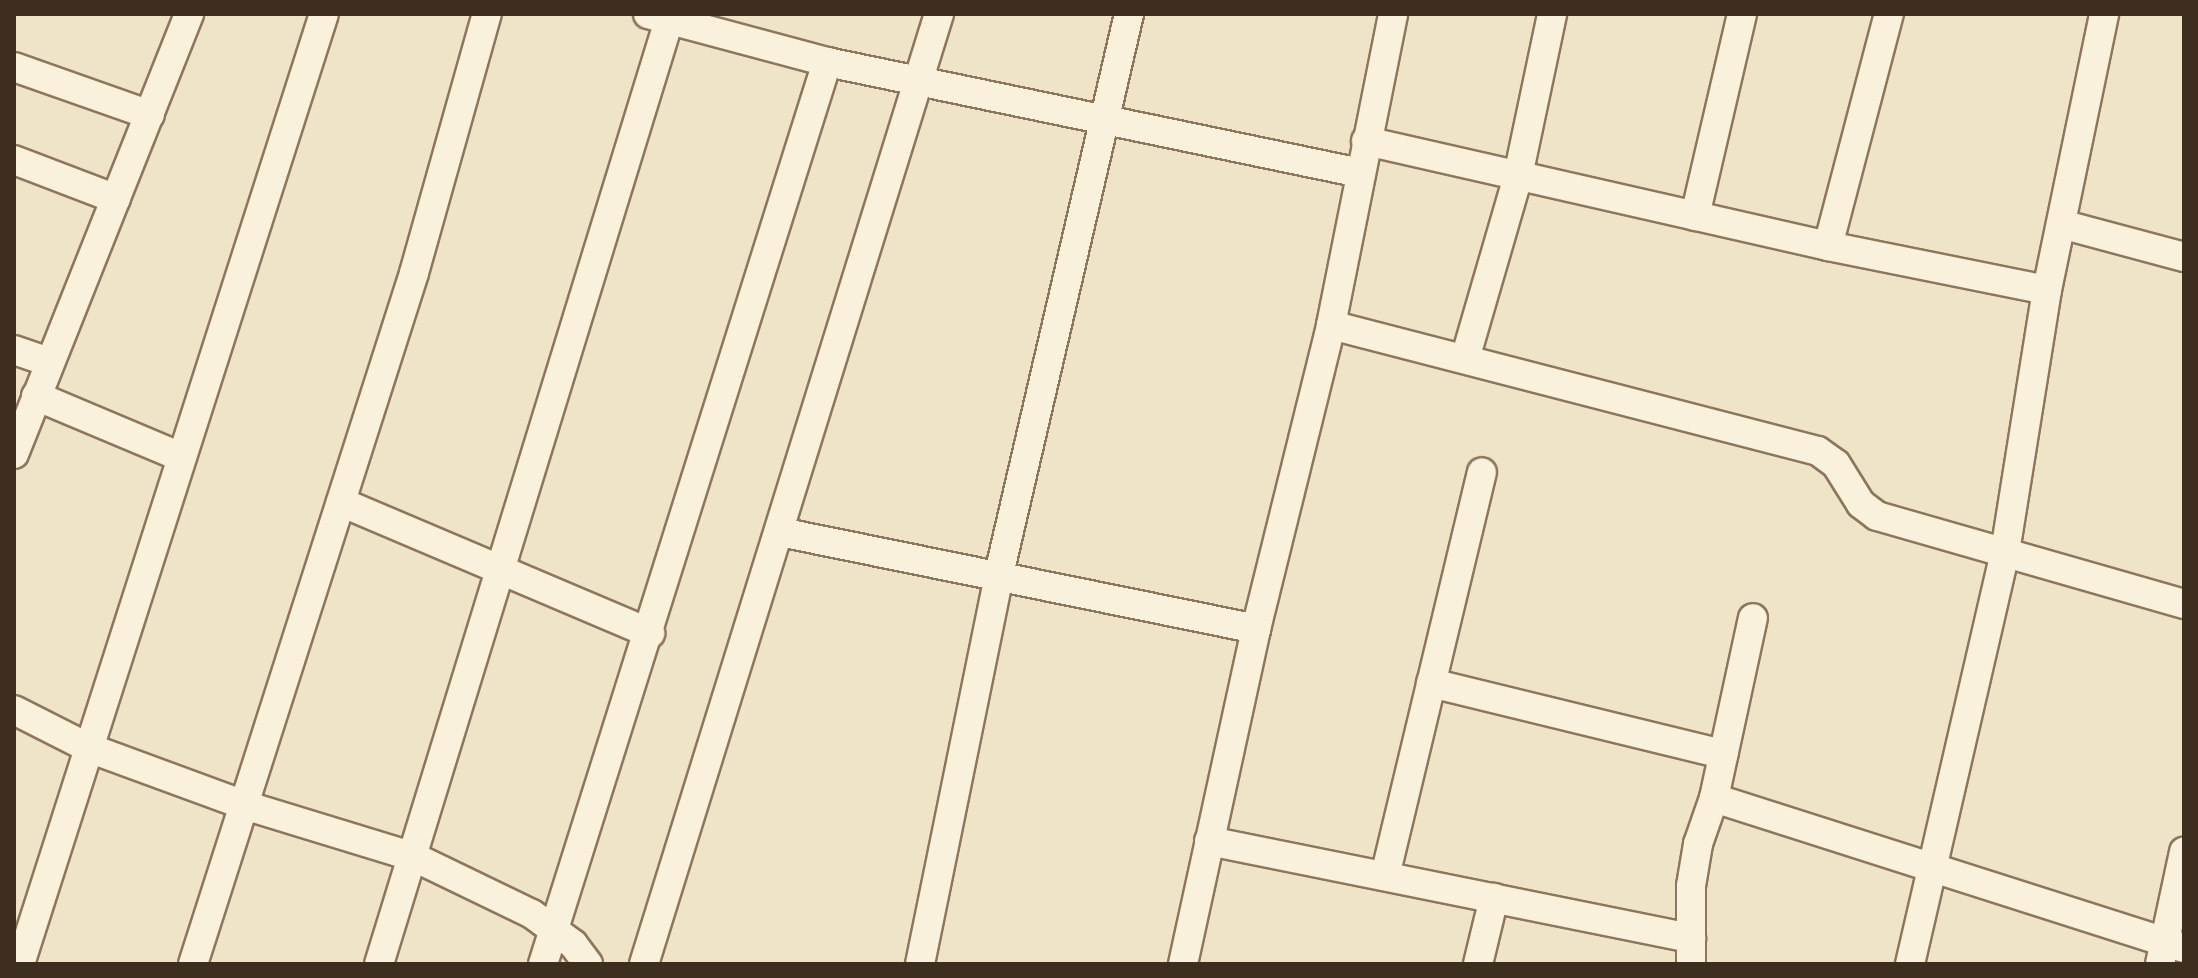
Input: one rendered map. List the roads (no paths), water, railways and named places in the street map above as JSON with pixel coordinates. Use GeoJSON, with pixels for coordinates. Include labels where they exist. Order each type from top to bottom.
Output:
{"type":"FeatureCollection","features":[{"type":"Feature","properties":{"kind":"street"},"geometry":{"type":"LineString","coordinates":[[14,454],[189,14]]}},
{"type":"Feature","properties":{"kind":"street"},"geometry":{"type":"LineString","coordinates":[[20,964],[324,14]]}},
{"type":"Feature","properties":{"kind":"street"},"geometry":{"type":"LineString","coordinates":[[193,964],[414,273],[487,14]]}},
{"type":"Feature","properties":{"kind":"street"},"geometry":{"type":"LineString","coordinates":[[644,964],[939,14]]}},
{"type":"Feature","properties":{"kind":"street"},"geometry":{"type":"LineString","coordinates":[[920,964],[999,574],[1129,14]]}},
{"type":"Feature","properties":{"kind":"street"},"geometry":{"type":"LineString","coordinates":[[1183,964],[1256,629],[1331,325],[1393,14]]}},
{"type":"Feature","properties":{"kind":"street"},"geometry":{"type":"LineString","coordinates":[[1465,359],[1518,176],[1552,14]]}},
{"type":"Feature","properties":{"kind":"street"},"geometry":{"type":"LineString","coordinates":[[1695,216],[1742,14]]}},
{"type":"Feature","properties":{"kind":"street"},"geometry":{"type":"LineString","coordinates":[[1828,246],[1889,14]]}},
{"type":"Feature","properties":{"kind":"street"},"geometry":{"type":"LineString","coordinates":[[1910,964],[2005,552],[2047,290],[2104,14]]}},
{"type":"Feature","properties":{"kind":"street"},"geometry":{"type":"LineString","coordinates":[[379,964],[500,568],[658,17],[827,62],[1360,173]]}},
{"type":"Feature","properties":{"kind":"street"},"geometry":{"type":"LineString","coordinates":[[543,964],[650,633],[827,62]]}},
{"type":"Feature","properties":{"kind":"street"},"geometry":{"type":"LineString","coordinates":[[14,67],[150,115]]}},
{"type":"Feature","properties":{"kind":"street"},"geometry":{"type":"LineString","coordinates":[[1366,141],[1828,246],[2047,290]]}},
{"type":"Feature","properties":{"kind":"street"},"geometry":{"type":"LineString","coordinates":[[14,160],[116,199]]}},
{"type":"Feature","properties":{"kind":"street"},"geometry":{"type":"LineString","coordinates":[[2061,224],[2184,257]]}},
{"type":"Feature","properties":{"kind":"street"},"geometry":{"type":"LineString","coordinates":[[1331,325],[1818,451],[1836,464],[1861,504],[1877,516],[2184,604]]}},
{"type":"Feature","properties":{"kind":"street"},"geometry":{"type":"LineString","coordinates":[[14,350],[49,362]]}},
{"type":"Feature","properties":{"kind":"street"},"geometry":{"type":"LineString","coordinates":[[36,396],[181,457]]}},
{"type":"Feature","properties":{"kind":"street"},"geometry":{"type":"LineString","coordinates":[[1385,876],[1482,473]]}},
{"type":"Feature","properties":{"kind":"street"},"geometry":{"type":"LineString","coordinates":[[341,502],[650,633]]}},
{"type":"Feature","properties":{"kind":"street"},"geometry":{"type":"LineString","coordinates":[[780,532],[999,574],[1256,629]]}},
{"type":"Feature","properties":{"kind":"street"},"geometry":{"type":"LineString","coordinates":[[1209,841],[1494,898],[1691,951],[1695,858],[1714,798],[1753,618]]}},
{"type":"Feature","properties":{"kind":"street"},"geometry":{"type":"LineString","coordinates":[[1431,683],[1723,754]]}},
{"type":"Feature","properties":{"kind":"street"},"geometry":{"type":"LineString","coordinates":[[14,710],[89,748],[244,805],[414,857],[555,928],[588,964]]}},
{"type":"Feature","properties":{"kind":"street"},"geometry":{"type":"LineString","coordinates":[[1714,798],[1931,868],[2169,952],[2184,852]]}},
{"type":"Feature","properties":{"kind":"street"},"geometry":{"type":"LineString","coordinates":[[1478,964],[1494,898]]}}]}
